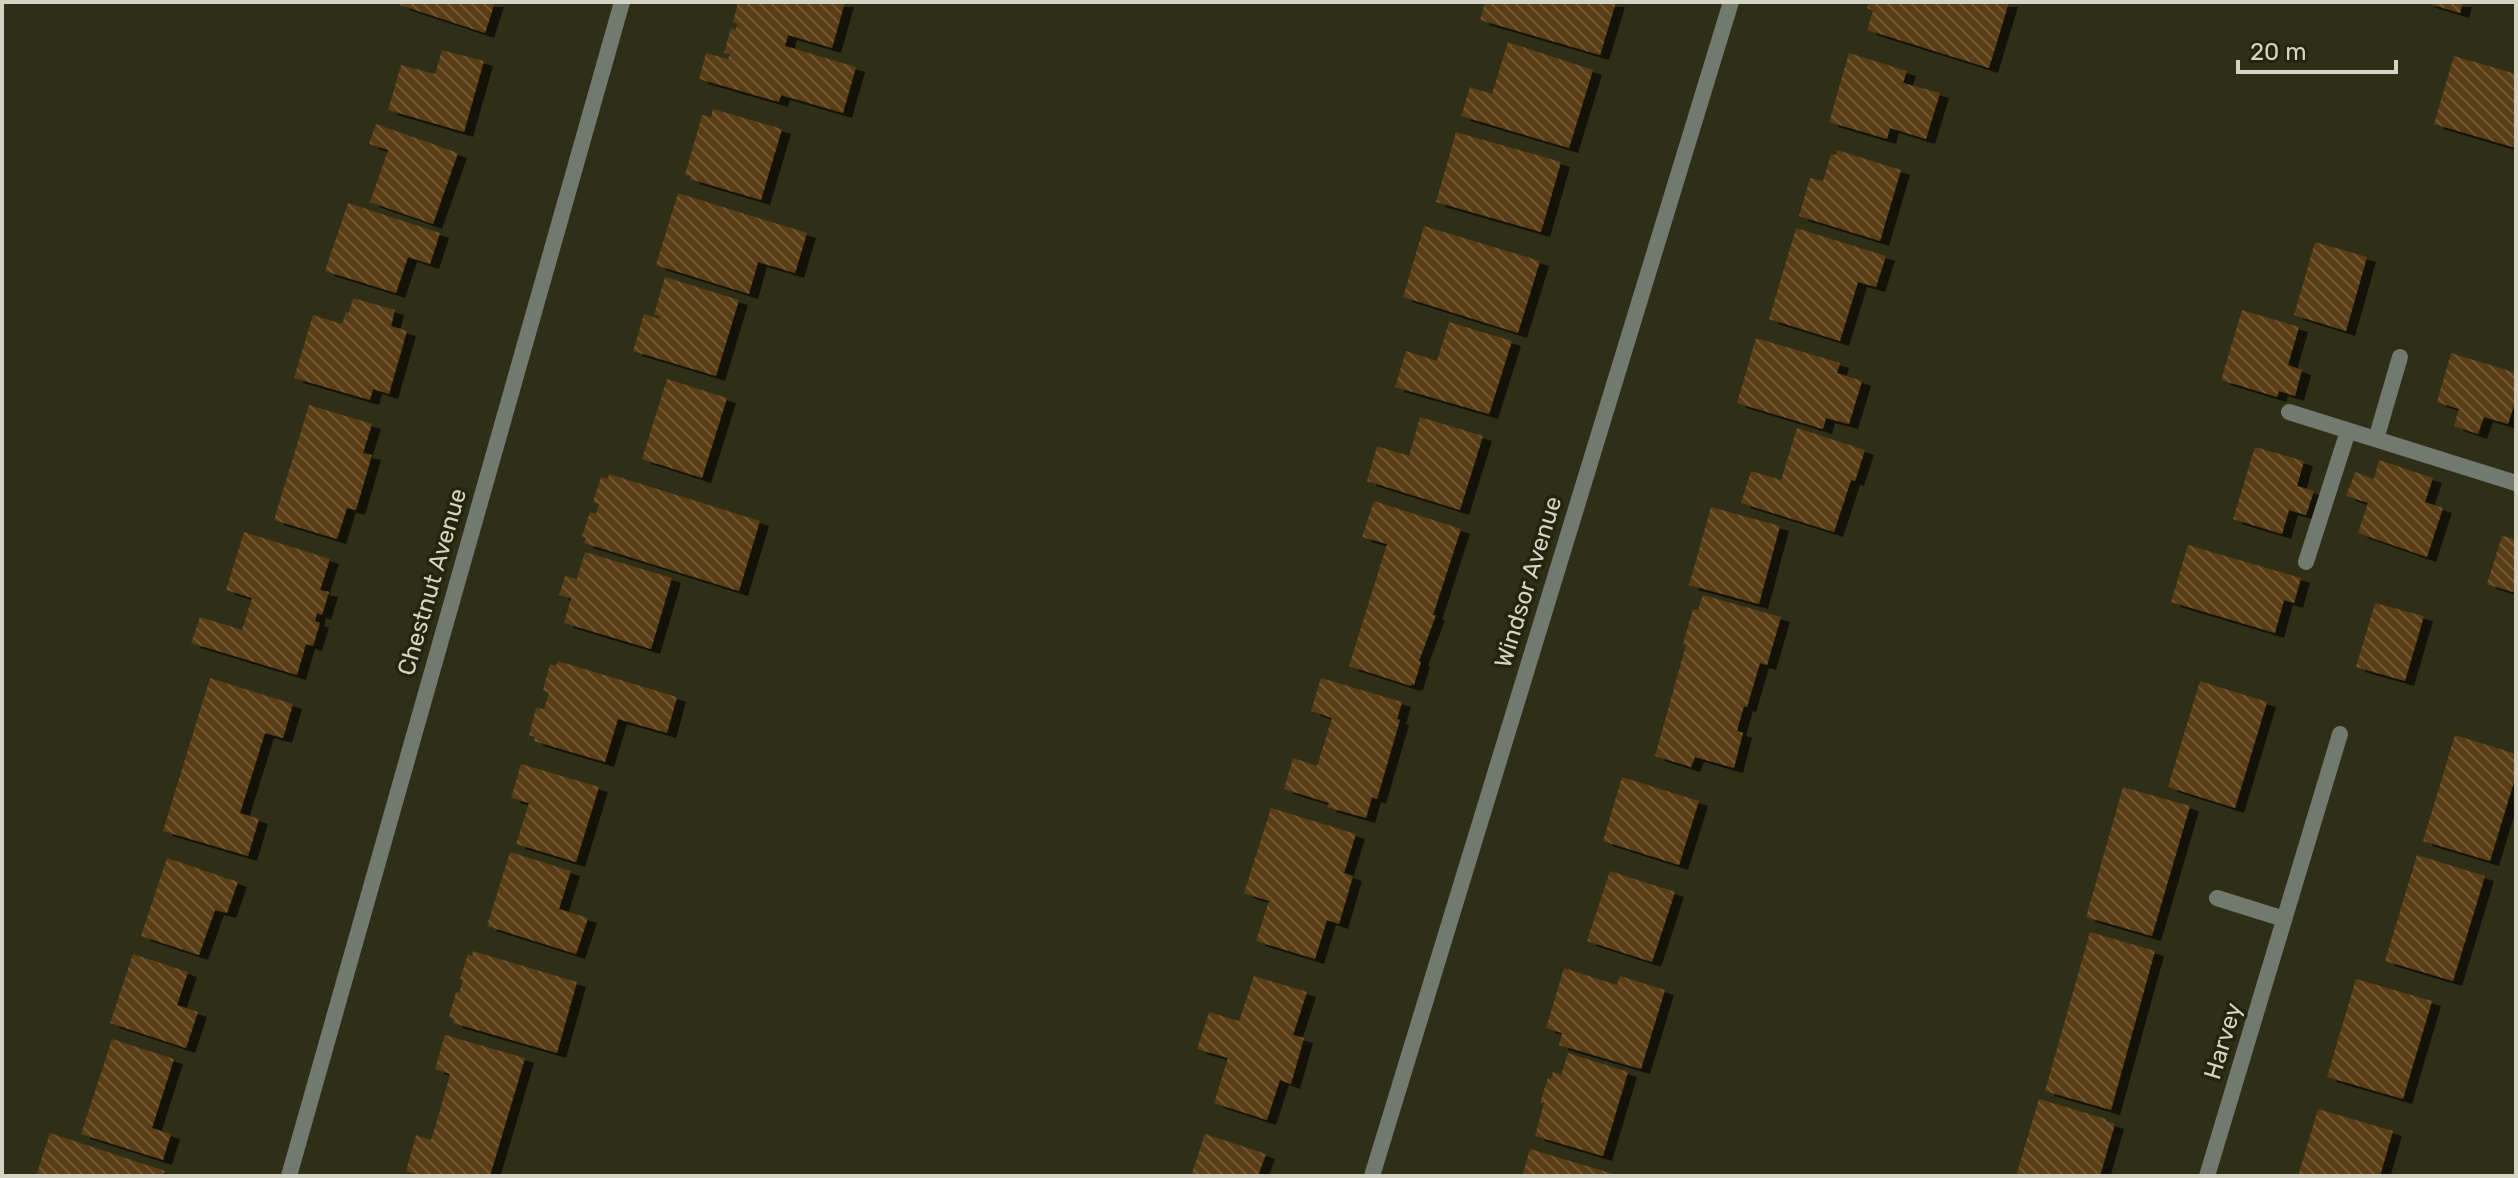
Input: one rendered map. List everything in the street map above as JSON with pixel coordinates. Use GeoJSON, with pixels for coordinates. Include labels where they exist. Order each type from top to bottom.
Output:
{"type":"FeatureCollection","features":[{"type":"Feature","properties":{"kind":"street","name":"Chestnut Avenue"},"geometry":{"type":"LineString","coordinates":[[289,1176],[622,2]]}},
{"type":"Feature","properties":{"kind":"street","name":"Windsor Avenue"},"geometry":{"type":"LineString","coordinates":[[1372,1176],[1731,2]]}},
{"type":"Feature","properties":{"kind":"street"},"geometry":{"type":"LineString","coordinates":[[2376,439],[2400,357]]}},
{"type":"Feature","properties":{"kind":"street"},"geometry":{"type":"LineString","coordinates":[[2289,412],[2516,483]]}},
{"type":"Feature","properties":{"kind":"street"},"geometry":{"type":"LineString","coordinates":[[2306,562],[2348,431]]}},
{"type":"Feature","properties":{"kind":"street","name":"Harvey"},"geometry":{"type":"LineString","coordinates":[[2207,1176],[2340,734]]}},
{"type":"Feature","properties":{"kind":"street"},"geometry":{"type":"LineString","coordinates":[[2217,898],[2284,919]]}},
{"type":"Feature","properties":{"kind":"building"},"geometry":{"type":"Polygon","coordinates":[[[401,2],[495,2],[485,33],[400,5],[401,2]]]}},
{"type":"Feature","properties":{"kind":"building"},"geometry":{"type":"Polygon","coordinates":[[[738,2],[845,2],[832,48],[788,35],[785,46],[856,67],[843,113],[781,95],[779,102],[699,79],[706,53],[728,59],[730,54],[724,53],[731,28],[735,30],[738,24],[733,22],[738,2]]]}},
{"type":"Feature","properties":{"kind":"building"},"geometry":{"type":"Polygon","coordinates":[[[1485,2],[1616,2],[1600,55],[1480,20],[1485,2]]]}},
{"type":"Feature","properties":{"kind":"building"},"geometry":{"type":"Polygon","coordinates":[[[1869,2],[2009,2],[1989,68],[1867,30],[1873,11],[1867,8],[1869,2]]]}},
{"type":"Feature","properties":{"kind":"building"},"geometry":{"type":"Polygon","coordinates":[[[2424,2],[2463,2],[2460,13],[2424,2]]]}},
{"type":"Feature","properties":{"kind":"building"},"geometry":{"type":"Polygon","coordinates":[[[1508,42],[1593,70],[1569,148],[1461,116],[1470,87],[1492,94],[1508,42]]]}},
{"type":"Feature","properties":{"kind":"building"},"geometry":{"type":"Polygon","coordinates":[[[442,50],[484,61],[464,132],[388,110],[401,65],[435,74],[442,50]]]}},
{"type":"Feature","properties":{"kind":"building"},"geometry":{"type":"Polygon","coordinates":[[[1849,53],[1907,71],[1903,83],[1940,93],[1926,139],[1890,128],[1887,139],[1829,122],[1849,53]]]}},
{"type":"Feature","properties":{"kind":"building"},"geometry":{"type":"Polygon","coordinates":[[[2454,56],[2516,74],[2516,148],[2434,124],[2454,56]]]}},
{"type":"Feature","properties":{"kind":"building"},"geometry":{"type":"Polygon","coordinates":[[[713,109],[782,129],[761,200],[685,175],[702,115],[711,117],[713,109]]]}},
{"type":"Feature","properties":{"kind":"building"},"geometry":{"type":"Polygon","coordinates":[[[376,124],[458,153],[433,224],[370,202],[388,150],[369,144],[376,124]]]}},
{"type":"Feature","properties":{"kind":"building"},"geometry":{"type":"Polygon","coordinates":[[[1456,132],[1561,162],[1541,232],[1436,202],[1456,132]]]}},
{"type":"Feature","properties":{"kind":"building"},"geometry":{"type":"Polygon","coordinates":[[[1837,150],[1901,170],[1880,241],[1799,216],[1810,178],[1823,181],[1831,154],[1836,155],[1837,150]]]}},
{"type":"Feature","properties":{"kind":"building"},"geometry":{"type":"Polygon","coordinates":[[[678,193],[807,233],[795,273],[758,262],[749,294],[656,265],[678,193]]]}},
{"type":"Feature","properties":{"kind":"building"},"geometry":{"type":"Polygon","coordinates":[[[348,203],[440,233],[430,264],[408,257],[396,293],[325,271],[348,203]]]}},
{"type":"Feature","properties":{"kind":"building"},"geometry":{"type":"Polygon","coordinates":[[[1424,226],[1540,261],[1518,333],[1403,297],[1424,226]]]}},
{"type":"Feature","properties":{"kind":"building"},"geometry":{"type":"Polygon","coordinates":[[[1796,228],[1886,256],[1876,287],[1858,282],[1840,341],[1769,319],[1796,228]]]}},
{"type":"Feature","properties":{"kind":"building"},"geometry":{"type":"Polygon","coordinates":[[[2315,242],[2367,257],[2346,331],[2294,315],[2315,242]]]}},
{"type":"Feature","properties":{"kind":"building"},"geometry":{"type":"Polygon","coordinates":[[[665,277],[739,300],[716,376],[633,351],[644,314],[659,319],[660,316],[654,315],[665,277]]]}},
{"type":"Feature","properties":{"kind":"building"},"geometry":{"type":"Polygon","coordinates":[[[353,298],[395,310],[391,326],[407,331],[389,394],[373,389],[370,400],[294,378],[313,315],[342,324],[353,298]]]}},
{"type":"Feature","properties":{"kind":"building"},"geometry":{"type":"Polygon","coordinates":[[[2242,310],[2299,327],[2288,365],[2302,370],[2295,396],[2279,391],[2277,397],[2221,380],[2242,310]]]}},
{"type":"Feature","properties":{"kind":"building"},"geometry":{"type":"Polygon","coordinates":[[[1449,322],[1512,341],[1489,414],[1395,387],[1406,351],[1437,361],[1449,322]]]}},
{"type":"Feature","properties":{"kind":"building"},"geometry":{"type":"Polygon","coordinates":[[[1756,338],[1840,363],[1837,373],[1862,381],[1849,424],[1826,418],[1823,429],[1737,403],[1756,338]]]}},
{"type":"Feature","properties":{"kind":"building"},"geometry":{"type":"Polygon","coordinates":[[[2451,353],[2516,373],[2516,399],[2508,424],[2484,417],[2478,434],[2454,426],[2459,409],[2437,402],[2451,353]]]}},
{"type":"Feature","properties":{"kind":"building"},"geometry":{"type":"Polygon","coordinates":[[[667,379],[727,398],[702,478],[642,459],[667,379]]]}},
{"type":"Feature","properties":{"kind":"building"},"geometry":{"type":"Polygon","coordinates":[[[309,405],[372,424],[363,453],[372,455],[356,510],[347,508],[337,539],[274,520],[309,405]]]}},
{"type":"Feature","properties":{"kind":"building"},"geometry":{"type":"Polygon","coordinates":[[[1420,417],[1483,436],[1460,510],[1367,481],[1377,446],[1409,456],[1420,417]]]}},
{"type":"Feature","properties":{"kind":"building"},"geometry":{"type":"Polygon","coordinates":[[[1797,428],[1865,450],[1855,481],[1851,480],[1834,532],[1741,503],[1751,471],[1781,480],[1797,428]]]}},
{"type":"Feature","properties":{"kind":"building"},"geometry":{"type":"Polygon","coordinates":[[[2255,447],[2304,461],[2297,486],[2314,491],[2306,515],[2289,510],[2282,534],[2233,519],[2255,447]]]}},
{"type":"Feature","properties":{"kind":"building"},"geometry":{"type":"Polygon","coordinates":[[[2379,460],[2433,478],[2425,502],[2443,508],[2427,557],[2358,533],[2368,503],[2346,496],[2355,472],[2374,479],[2379,460]]]}},
{"type":"Feature","properties":{"kind":"building"},"geometry":{"type":"Polygon","coordinates":[[[609,474],[760,521],[739,591],[584,543],[586,538],[582,536],[590,512],[596,514],[599,504],[593,502],[601,477],[608,479],[609,474]]]}},
{"type":"Feature","properties":{"kind":"building"},"geometry":{"type":"Polygon","coordinates":[[[1374,501],[1461,529],[1414,685],[1411,686],[1349,666],[1387,544],[1362,537],[1374,501]]]}},
{"type":"Feature","properties":{"kind":"building"},"geometry":{"type":"Polygon","coordinates":[[[1711,507],[1780,526],[1759,604],[1689,585],[1711,507]]]}},
{"type":"Feature","properties":{"kind":"building"},"geometry":{"type":"Polygon","coordinates":[[[244,532],[330,559],[320,590],[329,592],[322,615],[317,613],[315,621],[320,623],[313,646],[306,644],[297,675],[191,643],[200,617],[242,630],[252,598],[226,590],[244,532]]]}},
{"type":"Feature","properties":{"kind":"building"},"geometry":{"type":"Polygon","coordinates":[[[2502,536],[2516,539],[2516,593],[2487,584],[2502,536]]]}},
{"type":"Feature","properties":{"kind":"building"},"geometry":{"type":"Polygon","coordinates":[[[2188,545],[2301,578],[2294,603],[2284,600],[2275,633],[2171,602],[2188,545]]]}},
{"type":"Feature","properties":{"kind":"building"},"geometry":{"type":"Polygon","coordinates":[[[585,552],[672,578],[651,649],[564,623],[571,598],[559,595],[565,576],[577,579],[585,552]]]}},
{"type":"Feature","properties":{"kind":"building"},"geometry":{"type":"Polygon","coordinates":[[[1703,595],[1781,617],[1767,665],[1760,663],[1747,707],[1744,706],[1737,731],[1743,733],[1734,768],[1695,757],[1691,767],[1655,756],[1693,609],[1698,610],[1703,595]]]}},
{"type":"Feature","properties":{"kind":"building"},"geometry":{"type":"Polygon","coordinates":[[[2375,603],[2424,616],[2405,681],[2356,667],[2375,603]]]}},
{"type":"Feature","properties":{"kind":"building"},"geometry":{"type":"Polygon","coordinates":[[[558,661],[677,697],[667,733],[618,719],[605,762],[534,741],[535,737],[529,735],[536,708],[544,709],[549,693],[543,690],[550,664],[556,666],[558,661]]]}},
{"type":"Feature","properties":{"kind":"building"},"geometry":{"type":"Polygon","coordinates":[[[210,678],[293,704],[283,738],[265,733],[240,813],[259,819],[248,856],[163,831],[210,678]]]}},
{"type":"Feature","properties":{"kind":"building"},"geometry":{"type":"Polygon","coordinates":[[[1321,678],[1402,702],[1397,719],[1400,720],[1377,799],[1372,797],[1366,818],[1327,807],[1329,803],[1284,789],[1293,758],[1317,766],[1332,718],[1311,711],[1321,678]]]}},
{"type":"Feature","properties":{"kind":"building"},"geometry":{"type":"Polygon","coordinates":[[[2200,681],[2267,702],[2235,808],[2168,787],[2200,681]]]}},
{"type":"Feature","properties":{"kind":"building"},"geometry":{"type":"Polygon","coordinates":[[[2455,735],[2516,754],[2516,775],[2490,861],[2423,841],[2455,735]]]}},
{"type":"Feature","properties":{"kind":"building"},"geometry":{"type":"Polygon","coordinates":[[[521,764],[599,787],[576,862],[516,844],[529,803],[511,798],[521,764]]]}},
{"type":"Feature","properties":{"kind":"building"},"geometry":{"type":"Polygon","coordinates":[[[1622,777],[1699,801],[1679,865],[1603,841],[1622,777]]]}},
{"type":"Feature","properties":{"kind":"building"},"geometry":{"type":"Polygon","coordinates":[[[2123,787],[2190,806],[2152,936],[2086,917],[2123,787]]]}},
{"type":"Feature","properties":{"kind":"building"},"geometry":{"type":"Polygon","coordinates":[[[1271,808],[1356,834],[1344,873],[1353,876],[1339,924],[1327,920],[1315,959],[1256,941],[1269,901],[1244,893],[1271,808]]]}},
{"type":"Feature","properties":{"kind":"building"},"geometry":{"type":"Polygon","coordinates":[[[510,852],[571,871],[559,909],[588,918],[576,954],[487,926],[510,852]]]}},
{"type":"Feature","properties":{"kind":"building"},"geometry":{"type":"Polygon","coordinates":[[[2417,855],[2485,876],[2453,981],[2385,961],[2417,855]]]}},
{"type":"Feature","properties":{"kind":"building"},"geometry":{"type":"Polygon","coordinates":[[[167,858],[238,882],[227,913],[215,910],[199,955],[141,936],[167,858]]]}},
{"type":"Feature","properties":{"kind":"building"},"geometry":{"type":"Polygon","coordinates":[[[1610,871],[1675,892],[1652,962],[1587,941],[1610,871]]]}},
{"type":"Feature","properties":{"kind":"building"},"geometry":{"type":"Polygon","coordinates":[[[2090,932],[2155,951],[2111,1110],[2045,1091],[2090,932]]]}},
{"type":"Feature","properties":{"kind":"building"},"geometry":{"type":"Polygon","coordinates":[[[473,951],[577,982],[557,1053],[453,1023],[454,1019],[449,1017],[463,980],[460,979],[468,954],[472,956],[473,951]]]}},
{"type":"Feature","properties":{"kind":"building"},"geometry":{"type":"Polygon","coordinates":[[[133,954],[188,972],[177,1005],[198,1012],[186,1048],[110,1023],[133,954]]]}},
{"type":"Feature","properties":{"kind":"building"},"geometry":{"type":"Polygon","coordinates":[[[1564,968],[1617,985],[1620,976],[1665,990],[1641,1069],[1559,1045],[1562,1033],[1546,1028],[1564,968]]]}},
{"type":"Feature","properties":{"kind":"building"},"geometry":{"type":"Polygon","coordinates":[[[1254,976],[1307,992],[1293,1035],[1304,1038],[1291,1084],[1280,1080],[1267,1120],[1214,1103],[1228,1058],[1197,1049],[1209,1012],[1239,1021],[1254,976]]]}},
{"type":"Feature","properties":{"kind":"building"},"geometry":{"type":"Polygon","coordinates":[[[2356,979],[2432,1001],[2403,1099],[2327,1077],[2356,979]]]}},
{"type":"Feature","properties":{"kind":"building"},"geometry":{"type":"Polygon","coordinates":[[[445,1035],[525,1058],[490,1176],[423,1176],[406,1171],[416,1135],[431,1140],[441,1107],[450,1074],[435,1069],[445,1035]]]}},
{"type":"Feature","properties":{"kind":"building"},"geometry":{"type":"Polygon","coordinates":[[[112,1039],[174,1059],[152,1128],[171,1134],[163,1160],[81,1134],[112,1039]]]}},
{"type":"Feature","properties":{"kind":"building"},"geometry":{"type":"Polygon","coordinates":[[[1568,1053],[1628,1072],[1603,1156],[1535,1136],[1548,1078],[1551,1079],[1553,1072],[1561,1075],[1568,1053]]]}},
{"type":"Feature","properties":{"kind":"building"},"geometry":{"type":"Polygon","coordinates":[[[2039,1099],[2115,1124],[2100,1176],[2016,1176],[2039,1099]]]}},
{"type":"Feature","properties":{"kind":"building"},"geometry":{"type":"Polygon","coordinates":[[[2318,1109],[2393,1131],[2380,1176],[2298,1176],[2318,1109]]]}},
{"type":"Feature","properties":{"kind":"building"},"geometry":{"type":"Polygon","coordinates":[[[50,1133],[165,1171],[163,1176],[36,1176],[50,1133]]]}},
{"type":"Feature","properties":{"kind":"building"},"geometry":{"type":"Polygon","coordinates":[[[1205,1134],[1266,1154],[1258,1176],[1191,1176],[1205,1134]]]}},
{"type":"Feature","properties":{"kind":"building"},"geometry":{"type":"Polygon","coordinates":[[[1530,1149],[1617,1175],[1617,1176],[1522,1176],[1530,1149]]]}}]}
